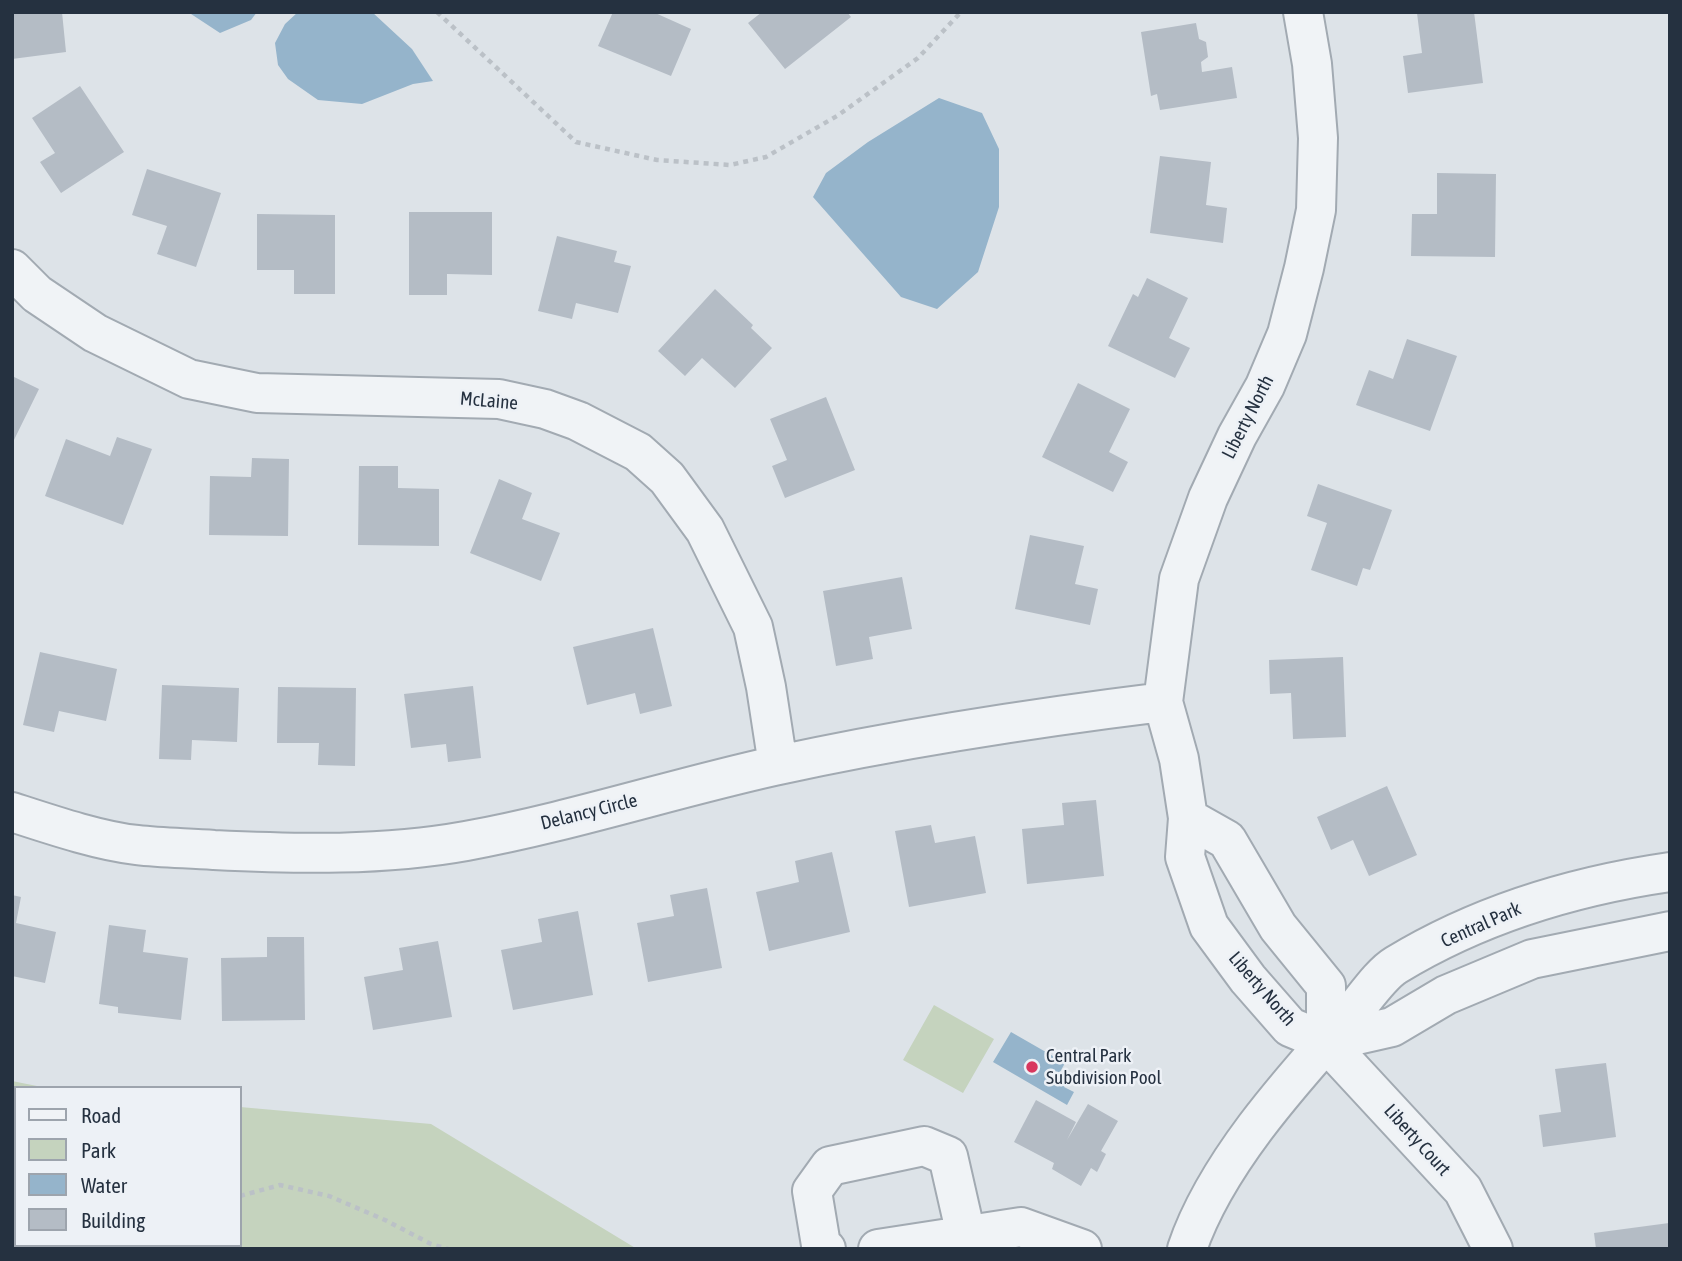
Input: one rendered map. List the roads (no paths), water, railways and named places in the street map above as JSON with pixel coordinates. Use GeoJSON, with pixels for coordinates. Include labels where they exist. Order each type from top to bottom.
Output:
{"type":"FeatureCollection","features":[{"type":"Feature","properties":{"kind":"street","name":"Liberty North"},"geometry":{"type":"LineString","coordinates":[[1188,818],[1227,840],[1278,927],[1326,986],[1326,1042],[1290,1027],[1248,979],[1209,926],[1185,857],[1188,818],[1179,759],[1163,702],[1180,579],[1208,498],[1237,436],[1265,386],[1287,334],[1316,210],[1318,138],[1312,64],[1303,12]]}},
{"type":"Feature","properties":{"kind":"street","name":"McLaine"},"geometry":{"type":"LineString","coordinates":[[12,269],[37,294],[95,333],[189,379],[257,393],[499,399],[545,409],[578,421],[638,452],[667,478],[705,530],[753,626],[778,765]]}},
{"type":"Feature","properties":{"kind":"street","name":"Delancy Circle"},"geometry":{"type":"LineString","coordinates":[[12,812],[135,845],[274,853],[346,853],[465,841],[778,765],[996,724],[1163,702]]}},
{"type":"Feature","properties":{"kind":"street","name":"Central Park"},"geometry":{"type":"LineString","coordinates":[[1187,1249],[1197,1219],[1241,1148],[1275,1101],[1393,967],[1473,926],[1548,897],[1623,879],[1670,872]]}},
{"type":"Feature","properties":{"kind":"street"},"geometry":{"type":"LineString","coordinates":[[1326,1042],[1392,1027],[1446,995],[1532,959],[1670,931]]}},
{"type":"Feature","properties":{"kind":"street","name":"Liberty Court"},"geometry":{"type":"LineString","coordinates":[[1326,1042],[1463,1190],[1493,1249]]}},
{"type":"Feature","properties":{"kind":"street"},"geometry":{"type":"LineString","coordinates":[[826,1249],[821,1245],[812,1192],[830,1166],[924,1146],[948,1156],[966,1235]]}},
{"type":"Feature","properties":{"kind":"street"},"geometry":{"type":"LineString","coordinates":[[878,1249],[1021,1227],[1082,1249]]}},
{"type":"Feature","properties":{"kind":"water"},"geometry":{"type":"Polygon","coordinates":[[[188,12],[257,12],[251,20],[220,33],[188,12]]]}},
{"type":"Feature","properties":{"kind":"water"},"geometry":{"type":"Polygon","coordinates":[[[298,12],[372,12],[412,49],[433,81],[413,84],[362,104],[318,100],[288,79],[278,65],[275,43],[285,24],[298,12]]]}},
{"type":"Feature","properties":{"kind":"water"},"geometry":{"type":"Polygon","coordinates":[[[939,98],[982,113],[999,149],[999,207],[978,272],[937,309],[901,297],[813,197],[826,173],[868,142],[939,98]]]}},
{"type":"Feature","properties":{"kind":"water","name":"Central Park Subdivision Pool"},"geometry":{"type":"Polygon","coordinates":[[[1011,1032],[1065,1063],[1060,1072],[1069,1077],[1064,1087],[1074,1092],[1067,1105],[993,1062],[1011,1032]]]}},
{"type":"Feature","properties":{"kind":"place","name":"Central Park Subdivision Pool"},"geometry":{"type":"Point","coordinates":[1032,1067]}}]}
